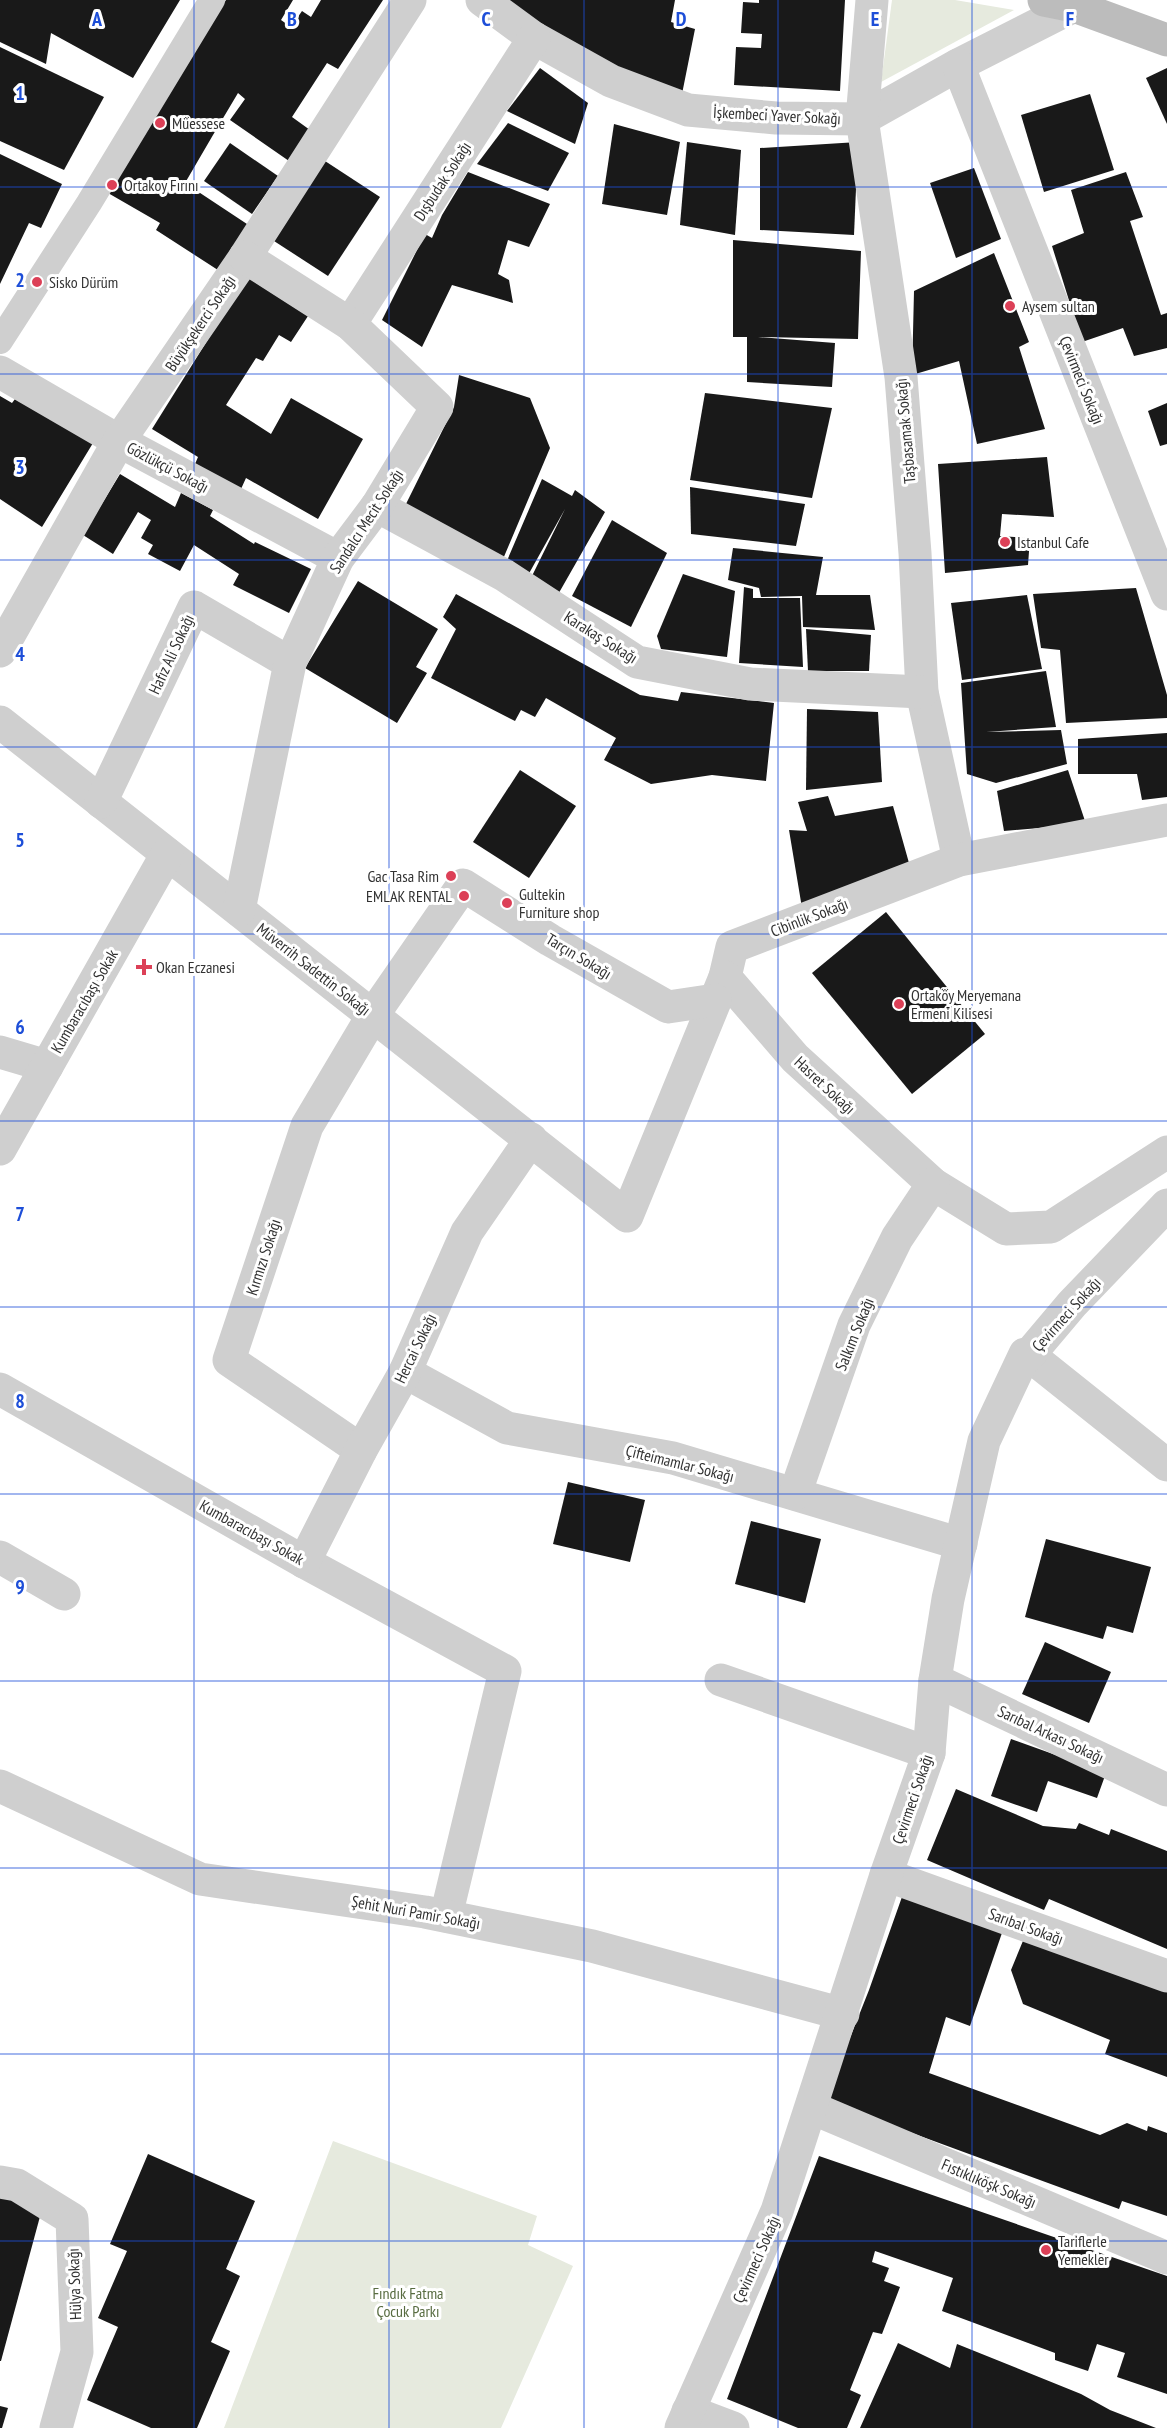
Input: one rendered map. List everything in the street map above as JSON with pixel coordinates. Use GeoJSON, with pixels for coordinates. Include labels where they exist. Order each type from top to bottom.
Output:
{"type":"FeatureCollection","features":[{"type":"Feature","properties":{"kind":"main road"},"geometry":{"type":"LineString","coordinates":[[1059,3],[1167,40]]}},
{"type":"Feature","properties":{"kind":"street"},"geometry":{"type":"LineString","coordinates":[[0,341],[89,203],[212,0]]}},
{"type":"Feature","properties":{"kind":"street","name":"Büyükşekerci Sokağı"},"geometry":{"type":"LineString","coordinates":[[0,651],[119,441],[245,257],[410,0]]}},
{"type":"Feature","properties":{"kind":"street","name":"İşkembeci Yaver Sokağı"},"geometry":{"type":"LineString","coordinates":[[482,0],[534,38],[611,81],[688,110],[776,118],[862,119],[958,65],[1059,3]]}},
{"type":"Feature","properties":{"kind":"street","name":"Taşbasamak Sokağı"},"geometry":{"type":"LineString","coordinates":[[872,0],[862,119],[901,377],[915,553],[922,692],[959,860]]}},
{"type":"Feature","properties":{"kind":"street","name":"Dışbudak Sokağı"},"geometry":{"type":"LineString","coordinates":[[350,324],[534,38]]}},
{"type":"Feature","properties":{"kind":"street","name":"Çevirmeci Sokağı"},"geometry":{"type":"LineString","coordinates":[[958,65],[1167,594]]}},
{"type":"Feature","properties":{"kind":"street","name":"Sandalcı Mecit Sokağı"},"geometry":{"type":"LineString","coordinates":[[239,910],[290,663],[338,558],[377,506],[436,408],[350,324],[245,257]]}},
{"type":"Feature","properties":{"kind":"street","name":"Gözlükçü Sokağı"},"geometry":{"type":"LineString","coordinates":[[0,372],[119,441],[338,558]]}},
{"type":"Feature","properties":{"kind":"street","name":"Karakaş Sokağı"},"geometry":{"type":"LineString","coordinates":[[377,506],[504,575],[637,662],[750,684],[922,692]]}},
{"type":"Feature","properties":{"kind":"street","name":"Hafız Ali Sokağı"},"geometry":{"type":"LineString","coordinates":[[101,802],[194,607],[290,663]]}},
{"type":"Feature","properties":{"kind":"street","name":"Müverrih Sadettin Sokağı"},"geometry":{"type":"LineString","coordinates":[[0,722],[627,1216]]}},
{"type":"Feature","properties":{"kind":"street","name":"Cibinlik Sokağı"},"geometry":{"type":"LineString","coordinates":[[627,1216],[720,988],[732,947],[959,860],[1167,820]]}},
{"type":"Feature","properties":{"kind":"street","name":"Kumbaracıbaşı Sokak"},"geometry":{"type":"LineString","coordinates":[[0,1149],[167,854]]}},
{"type":"Feature","properties":{"kind":"street","name":"Tarçın Sokağı"},"geometry":{"type":"LineString","coordinates":[[373,1015],[463,885],[550,940],[668,1007],[720,988]]}},
{"type":"Feature","properties":{"kind":"street","name":"Hasret Sokağı"},"geometry":{"type":"LineString","coordinates":[[720,988],[933,1184],[1006,1229],[1051,1227],[1167,1152]]}},
{"type":"Feature","properties":{"kind":"street","name":"Kırmızı Sokağı"},"geometry":{"type":"LineString","coordinates":[[361,1450],[229,1360],[307,1126],[373,1015]]}},
{"type":"Feature","properties":{"kind":"street"},"geometry":{"type":"LineString","coordinates":[[0,1052],[47,1066]]}},
{"type":"Feature","properties":{"kind":"street","name":"Hercai Sokağı"},"geometry":{"type":"LineString","coordinates":[[304,1562],[361,1450],[405,1372],[468,1232],[531,1139]]}},
{"type":"Feature","properties":{"kind":"street","name":"Salkım Sokağı"},"geometry":{"type":"LineString","coordinates":[[795,1494],[854,1325],[897,1238],[933,1184]]}},
{"type":"Feature","properties":{"kind":"street","name":"Çevirmeci Sokağı"},"geometry":{"type":"LineString","coordinates":[[684,2420],[777,2211],[843,2014],[886,1875],[929,1753],[935,1680],[948,1599],[984,1441],[1025,1354],[1029,1355],[1072,1304],[1167,1205]]}},
{"type":"Feature","properties":{"kind":"street"},"geometry":{"type":"LineString","coordinates":[[1029,1355],[1167,1465]]}},
{"type":"Feature","properties":{"kind":"street","name":"Çifteimamlar Sokağı"},"geometry":{"type":"LineString","coordinates":[[405,1372],[507,1428],[674,1458],[961,1544]]}},
{"type":"Feature","properties":{"kind":"street","name":"Kumbaracıbaşı Sokak"},"geometry":{"type":"LineString","coordinates":[[0,1389],[304,1562],[505,1671],[446,1916]]}},
{"type":"Feature","properties":{"kind":"street"},"geometry":{"type":"LineString","coordinates":[[0,1557],[64,1594]]}},
{"type":"Feature","properties":{"kind":"street"},"geometry":{"type":"LineString","coordinates":[[721,1680],[929,1753]]}},
{"type":"Feature","properties":{"kind":"street","name":"Sarıbal Arkası Sokağı"},"geometry":{"type":"LineString","coordinates":[[935,1680],[1167,1790]]}},
{"type":"Feature","properties":{"kind":"street","name":"Şehit Nuri Pamir Sokağı"},"geometry":{"type":"LineString","coordinates":[[0,1786],[200,1879],[446,1916],[592,1946],[843,2014]]}},
{"type":"Feature","properties":{"kind":"street","name":"Sarıbal Sokağı"},"geometry":{"type":"LineString","coordinates":[[886,1875],[1167,1976]]}},
{"type":"Feature","properties":{"kind":"street","name":"Fıstıklıköşk Sokağı"},"geometry":{"type":"LineString","coordinates":[[812,2108],[1167,2258]]}},
{"type":"Feature","properties":{"kind":"street","name":"Hülya Sokağı"},"geometry":{"type":"LineString","coordinates":[[0,2182],[17,2185],[72,2219],[77,2352],[56,2428]]}},
{"type":"Feature","properties":{"kind":"street"},"geometry":{"type":"LineString","coordinates":[[684,2420],[733,2428]]}},
{"type":"Feature","properties":{"kind":"green space"},"geometry":{"type":"Polygon","coordinates":[[[892,0],[955,0],[1014,10],[881,82],[892,0]]]}},
{"type":"Feature","properties":{"kind":"green space","name":"Fındık Fatma Çocuk Parkı"},"geometry":{"type":"Polygon","coordinates":[[[333,2141],[537,2216],[528,2245],[573,2266],[501,2428],[224,2428],[333,2141]]]}},
{"type":"Feature","properties":{"kind":"building"},"geometry":{"type":"Polygon","coordinates":[[[0,0],[180,0],[133,78],[51,33],[46,64],[0,42],[0,0]]]}},
{"type":"Feature","properties":{"kind":"building"},"geometry":{"type":"Polygon","coordinates":[[[226,0],[293,0],[281,20],[291,27],[302,11],[311,17],[321,0],[383,0],[338,69],[327,63],[292,117],[310,130],[289,161],[230,120],[245,99],[238,93],[185,183],[250,226],[221,272],[156,230],[160,223],[108,193],[226,0]]]}},
{"type":"Feature","properties":{"kind":"building"},"geometry":{"type":"Polygon","coordinates":[[[503,0],[675,0],[671,22],[695,29],[682,94],[603,62],[503,0]]]}},
{"type":"Feature","properties":{"kind":"building"},"geometry":{"type":"Polygon","coordinates":[[[759,0],[845,0],[840,91],[734,85],[736,47],[761,48],[762,34],[741,33],[743,2],[759,3],[759,0]]]}},
{"type":"Feature","properties":{"kind":"building"},"geometry":{"type":"Polygon","coordinates":[[[0,47],[104,97],[64,170],[0,141],[0,47]]]}},
{"type":"Feature","properties":{"kind":"building"},"geometry":{"type":"Polygon","coordinates":[[[540,68],[588,103],[575,144],[507,111],[540,68]]]}},
{"type":"Feature","properties":{"kind":"building"},"geometry":{"type":"Polygon","coordinates":[[[1167,68],[1167,124],[1146,78],[1167,68]]]}},
{"type":"Feature","properties":{"kind":"building"},"geometry":{"type":"Polygon","coordinates":[[[1090,94],[1114,170],[1044,192],[1021,115],[1090,94]]]}},
{"type":"Feature","properties":{"kind":"building"},"geometry":{"type":"Polygon","coordinates":[[[508,123],[569,153],[548,191],[477,164],[508,123]]]}},
{"type":"Feature","properties":{"kind":"building"},"geometry":{"type":"Polygon","coordinates":[[[614,124],[680,142],[667,215],[602,204],[614,124]]]}},
{"type":"Feature","properties":{"kind":"building"},"geometry":{"type":"Polygon","coordinates":[[[687,142],[741,150],[735,235],[680,225],[687,142]]]}},
{"type":"Feature","properties":{"kind":"building"},"geometry":{"type":"Polygon","coordinates":[[[858,142],[854,235],[760,230],[760,148],[858,142]]]}},
{"type":"Feature","properties":{"kind":"building"},"geometry":{"type":"Polygon","coordinates":[[[230,143],[278,176],[252,214],[204,181],[230,143]]]}},
{"type":"Feature","properties":{"kind":"building"},"geometry":{"type":"Polygon","coordinates":[[[0,154],[62,184],[41,228],[29,223],[0,284],[0,154]]]}},
{"type":"Feature","properties":{"kind":"building"},"geometry":{"type":"Polygon","coordinates":[[[325,161],[380,197],[328,276],[274,241],[325,161]]]}},
{"type":"Feature","properties":{"kind":"building"},"geometry":{"type":"Polygon","coordinates":[[[974,168],[1001,239],[956,258],[930,183],[974,168]]]}},
{"type":"Feature","properties":{"kind":"building"},"geometry":{"type":"Polygon","coordinates":[[[468,172],[550,204],[529,247],[508,240],[498,274],[509,280],[513,303],[452,285],[422,347],[382,320],[425,234],[432,238],[442,215],[468,172]]]}},
{"type":"Feature","properties":{"kind":"building"},"geometry":{"type":"Polygon","coordinates":[[[1126,172],[1143,217],[1130,221],[1161,315],[1167,313],[1167,348],[1134,356],[1123,328],[1082,342],[1052,246],[1084,233],[1071,190],[1126,172]]]}},
{"type":"Feature","properties":{"kind":"building"},"geometry":{"type":"Polygon","coordinates":[[[733,240],[861,251],[858,339],[758,337],[835,343],[832,387],[747,382],[747,337],[733,337],[733,240]]]}},
{"type":"Feature","properties":{"kind":"building"},"geometry":{"type":"Polygon","coordinates":[[[994,253],[1029,342],[1019,347],[1045,429],[977,444],[959,361],[912,375],[914,291],[994,253]]]}},
{"type":"Feature","properties":{"kind":"building"},"geometry":{"type":"Polygon","coordinates":[[[247,277],[308,316],[291,342],[279,335],[263,361],[256,358],[226,405],[271,434],[291,398],[363,439],[318,519],[246,478],[241,489],[195,464],[198,457],[152,429],[247,277]]]}},
{"type":"Feature","properties":{"kind":"building"},"geometry":{"type":"Polygon","coordinates":[[[459,375],[530,398],[550,448],[503,559],[403,510],[454,407],[459,375]]]}},
{"type":"Feature","properties":{"kind":"building"},"geometry":{"type":"Polygon","coordinates":[[[705,393],[832,408],[812,498],[690,480],[705,393]]]}},
{"type":"Feature","properties":{"kind":"building"},"geometry":{"type":"Polygon","coordinates":[[[0,396],[12,403],[15,399],[93,443],[42,527],[0,499],[0,396]]]}},
{"type":"Feature","properties":{"kind":"building"},"geometry":{"type":"Polygon","coordinates":[[[1167,403],[1167,444],[1160,446],[1148,411],[1167,403]]]}},
{"type":"Feature","properties":{"kind":"building"},"geometry":{"type":"Polygon","coordinates":[[[1047,457],[1054,517],[1002,514],[1000,536],[1030,538],[1028,565],[945,573],[938,464],[1047,457]]]}},
{"type":"Feature","properties":{"kind":"building"},"geometry":{"type":"Polygon","coordinates":[[[120,474],[175,507],[181,493],[213,510],[210,516],[254,544],[255,542],[311,569],[289,613],[233,585],[239,574],[194,545],[180,571],[148,554],[153,545],[141,538],[151,520],[138,512],[113,554],[83,535],[120,474]]]}},
{"type":"Feature","properties":{"kind":"building"},"geometry":{"type":"Polygon","coordinates":[[[542,479],[572,496],[575,490],[605,512],[556,598],[530,580],[565,509],[527,577],[506,563],[542,479]]]}},
{"type":"Feature","properties":{"kind":"building"},"geometry":{"type":"Polygon","coordinates":[[[690,487],[805,504],[796,546],[691,534],[690,487]]]}},
{"type":"Feature","properties":{"kind":"building"},"geometry":{"type":"Polygon","coordinates":[[[612,520],[667,553],[631,627],[572,596],[612,520]]]}},
{"type":"Feature","properties":{"kind":"building"},"geometry":{"type":"Polygon","coordinates":[[[733,548],[823,557],[816,595],[870,595],[875,630],[803,627],[802,596],[761,597],[759,588],[728,580],[733,548]]]}},
{"type":"Feature","properties":{"kind":"building"},"geometry":{"type":"Polygon","coordinates":[[[683,574],[735,591],[727,657],[661,649],[657,636],[683,574]]]}},
{"type":"Feature","properties":{"kind":"building"},"geometry":{"type":"Polygon","coordinates":[[[358,581],[438,629],[416,667],[427,673],[397,723],[305,668],[358,581]]]}},
{"type":"Feature","properties":{"kind":"building"},"geometry":{"type":"Polygon","coordinates":[[[744,587],[753,589],[753,598],[800,598],[803,667],[739,663],[744,587]]]}},
{"type":"Feature","properties":{"kind":"building"},"geometry":{"type":"Polygon","coordinates":[[[1136,588],[1167,695],[1167,718],[1066,723],[1060,650],[1041,648],[1033,594],[1136,588]]]}},
{"type":"Feature","properties":{"kind":"building"},"geometry":{"type":"Polygon","coordinates":[[[456,594],[640,695],[678,701],[681,692],[774,703],[766,781],[712,775],[651,784],[604,760],[616,738],[546,698],[535,717],[521,710],[515,721],[431,678],[456,629],[443,617],[456,594]]]}},
{"type":"Feature","properties":{"kind":"building"},"geometry":{"type":"Polygon","coordinates":[[[1027,595],[1042,669],[962,680],[951,603],[1027,595]]]}},
{"type":"Feature","properties":{"kind":"building"},"geometry":{"type":"Polygon","coordinates":[[[806,629],[871,635],[869,671],[808,671],[806,629]]]}},
{"type":"Feature","properties":{"kind":"building"},"geometry":{"type":"Polygon","coordinates":[[[1046,671],[1056,727],[986,732],[1061,730],[1067,764],[996,783],[967,774],[961,683],[1046,671]]]}},
{"type":"Feature","properties":{"kind":"building"},"geometry":{"type":"Polygon","coordinates":[[[807,709],[878,712],[882,782],[806,790],[807,709]]]}},
{"type":"Feature","properties":{"kind":"building"},"geometry":{"type":"Polygon","coordinates":[[[1167,733],[1167,797],[1142,800],[1137,774],[1078,774],[1078,739],[1167,733]]]}},
{"type":"Feature","properties":{"kind":"building"},"geometry":{"type":"Polygon","coordinates":[[[520,770],[576,806],[529,878],[473,842],[520,770]]]}},
{"type":"Feature","properties":{"kind":"building"},"geometry":{"type":"Polygon","coordinates":[[[1068,770],[1086,824],[1004,831],[997,791],[1068,770]]]}},
{"type":"Feature","properties":{"kind":"building"},"geometry":{"type":"Polygon","coordinates":[[[828,796],[835,816],[893,806],[909,863],[802,908],[789,830],[807,831],[798,802],[828,796]]]}},
{"type":"Feature","properties":{"kind":"building","name":"Ortaköy Meryemana Ermeni Kilisesi"},"geometry":{"type":"Polygon","coordinates":[[[886,912],[985,1034],[912,1094],[812,973],[886,912]]]}},
{"type":"Feature","properties":{"kind":"building"},"geometry":{"type":"Polygon","coordinates":[[[568,1482],[645,1500],[630,1562],[553,1544],[568,1482]]]}},
{"type":"Feature","properties":{"kind":"building"},"geometry":{"type":"Polygon","coordinates":[[[751,1521],[821,1539],[805,1603],[735,1584],[751,1521]]]}},
{"type":"Feature","properties":{"kind":"building"},"geometry":{"type":"Polygon","coordinates":[[[1046,1539],[1151,1567],[1133,1633],[1107,1626],[1103,1639],[1025,1617],[1046,1539]]]}},
{"type":"Feature","properties":{"kind":"building"},"geometry":{"type":"Polygon","coordinates":[[[1045,1642],[1111,1672],[1089,1723],[1022,1694],[1045,1642]]]}},
{"type":"Feature","properties":{"kind":"building"},"geometry":{"type":"Polygon","coordinates":[[[1011,1739],[1106,1773],[1097,1798],[1048,1781],[1037,1812],[991,1796],[1011,1739]]]}},
{"type":"Feature","properties":{"kind":"building"},"geometry":{"type":"Polygon","coordinates":[[[956,1789],[1043,1826],[1076,1829],[1079,1823],[1109,1835],[1111,1829],[1167,1851],[1167,1949],[1049,1899],[1044,1910],[927,1860],[956,1789]]]}},
{"type":"Feature","properties":{"kind":"building"},"geometry":{"type":"Polygon","coordinates":[[[903,1894],[1003,1930],[970,2026],[946,2017],[929,2073],[1100,2135],[1127,2123],[1147,2131],[1148,2126],[1167,2133],[1167,2216],[1122,2201],[1119,2209],[825,2101],[869,1990],[903,1894]]]}},
{"type":"Feature","properties":{"kind":"building"},"geometry":{"type":"Polygon","coordinates":[[[1025,1936],[1167,1986],[1167,2077],[1105,2054],[1110,2040],[1023,2004],[1011,1970],[1025,1936]]]}},
{"type":"Feature","properties":{"kind":"building"},"geometry":{"type":"Polygon","coordinates":[[[148,2154],[255,2201],[226,2269],[240,2276],[211,2342],[230,2351],[197,2428],[151,2428],[87,2400],[118,2327],[98,2318],[127,2251],[110,2244],[148,2154]]]}},
{"type":"Feature","properties":{"kind":"building"},"geometry":{"type":"Polygon","coordinates":[[[819,2156],[1167,2276],[1167,2394],[1117,2377],[1125,2353],[1097,2344],[1088,2371],[1055,2360],[1055,2353],[942,2311],[953,2278],[875,2251],[872,2262],[889,2268],[884,2281],[900,2287],[882,2334],[873,2332],[850,2390],[861,2395],[847,2428],[798,2428],[727,2399],[819,2156]]]}},
{"type":"Feature","properties":{"kind":"building"},"geometry":{"type":"Polygon","coordinates":[[[0,2197],[42,2209],[1,2361],[0,2361],[0,2197]]]}},
{"type":"Feature","properties":{"kind":"building"},"geometry":{"type":"Polygon","coordinates":[[[898,2343],[950,2368],[957,2344],[1081,2394],[1110,2410],[1156,2428],[860,2428],[898,2343]]]}},
{"type":"Feature","properties":{"kind":"building"},"geometry":{"type":"Polygon","coordinates":[[[0,2406],[8,2408],[2,2428],[0,2428],[0,2406]]]}},
{"type":"Feature","properties":{"kind":"place","name":"Müessese"},"geometry":{"type":"Point","coordinates":[160,123]}},
{"type":"Feature","properties":{"kind":"place","name":"Ortakoy Fırını"},"geometry":{"type":"Point","coordinates":[112,185]}},
{"type":"Feature","properties":{"kind":"place","name":"Sisko Dürüm"},"geometry":{"type":"Point","coordinates":[37,282]}},
{"type":"Feature","properties":{"kind":"place","name":"Aysem sultan"},"geometry":{"type":"Point","coordinates":[1010,306]}},
{"type":"Feature","properties":{"kind":"place","name":"Istanbul Cafe"},"geometry":{"type":"Point","coordinates":[1005,542]}},
{"type":"Feature","properties":{"kind":"place","name":"Gac Tasa Rim"},"geometry":{"type":"Point","coordinates":[451,876]}},
{"type":"Feature","properties":{"kind":"place","name":"EMLAK RENTAL"},"geometry":{"type":"Point","coordinates":[464,896]}},
{"type":"Feature","properties":{"kind":"place","name":"Gultekin Furniture shop"},"geometry":{"type":"Point","coordinates":[507,903]}},
{"type":"Feature","properties":{"kind":"place","name":"Okan Eczanesi"},"geometry":{"type":"Point","coordinates":[144,967]}},
{"type":"Feature","properties":{"kind":"place","name":"Ortaköy Meryemana Ermeni Kilisesi"},"geometry":{"type":"Point","coordinates":[899,1004]}},
{"type":"Feature","properties":{"kind":"place","name":"Tariflerle Yemekler"},"geometry":{"type":"Point","coordinates":[1046,2250]}}]}
